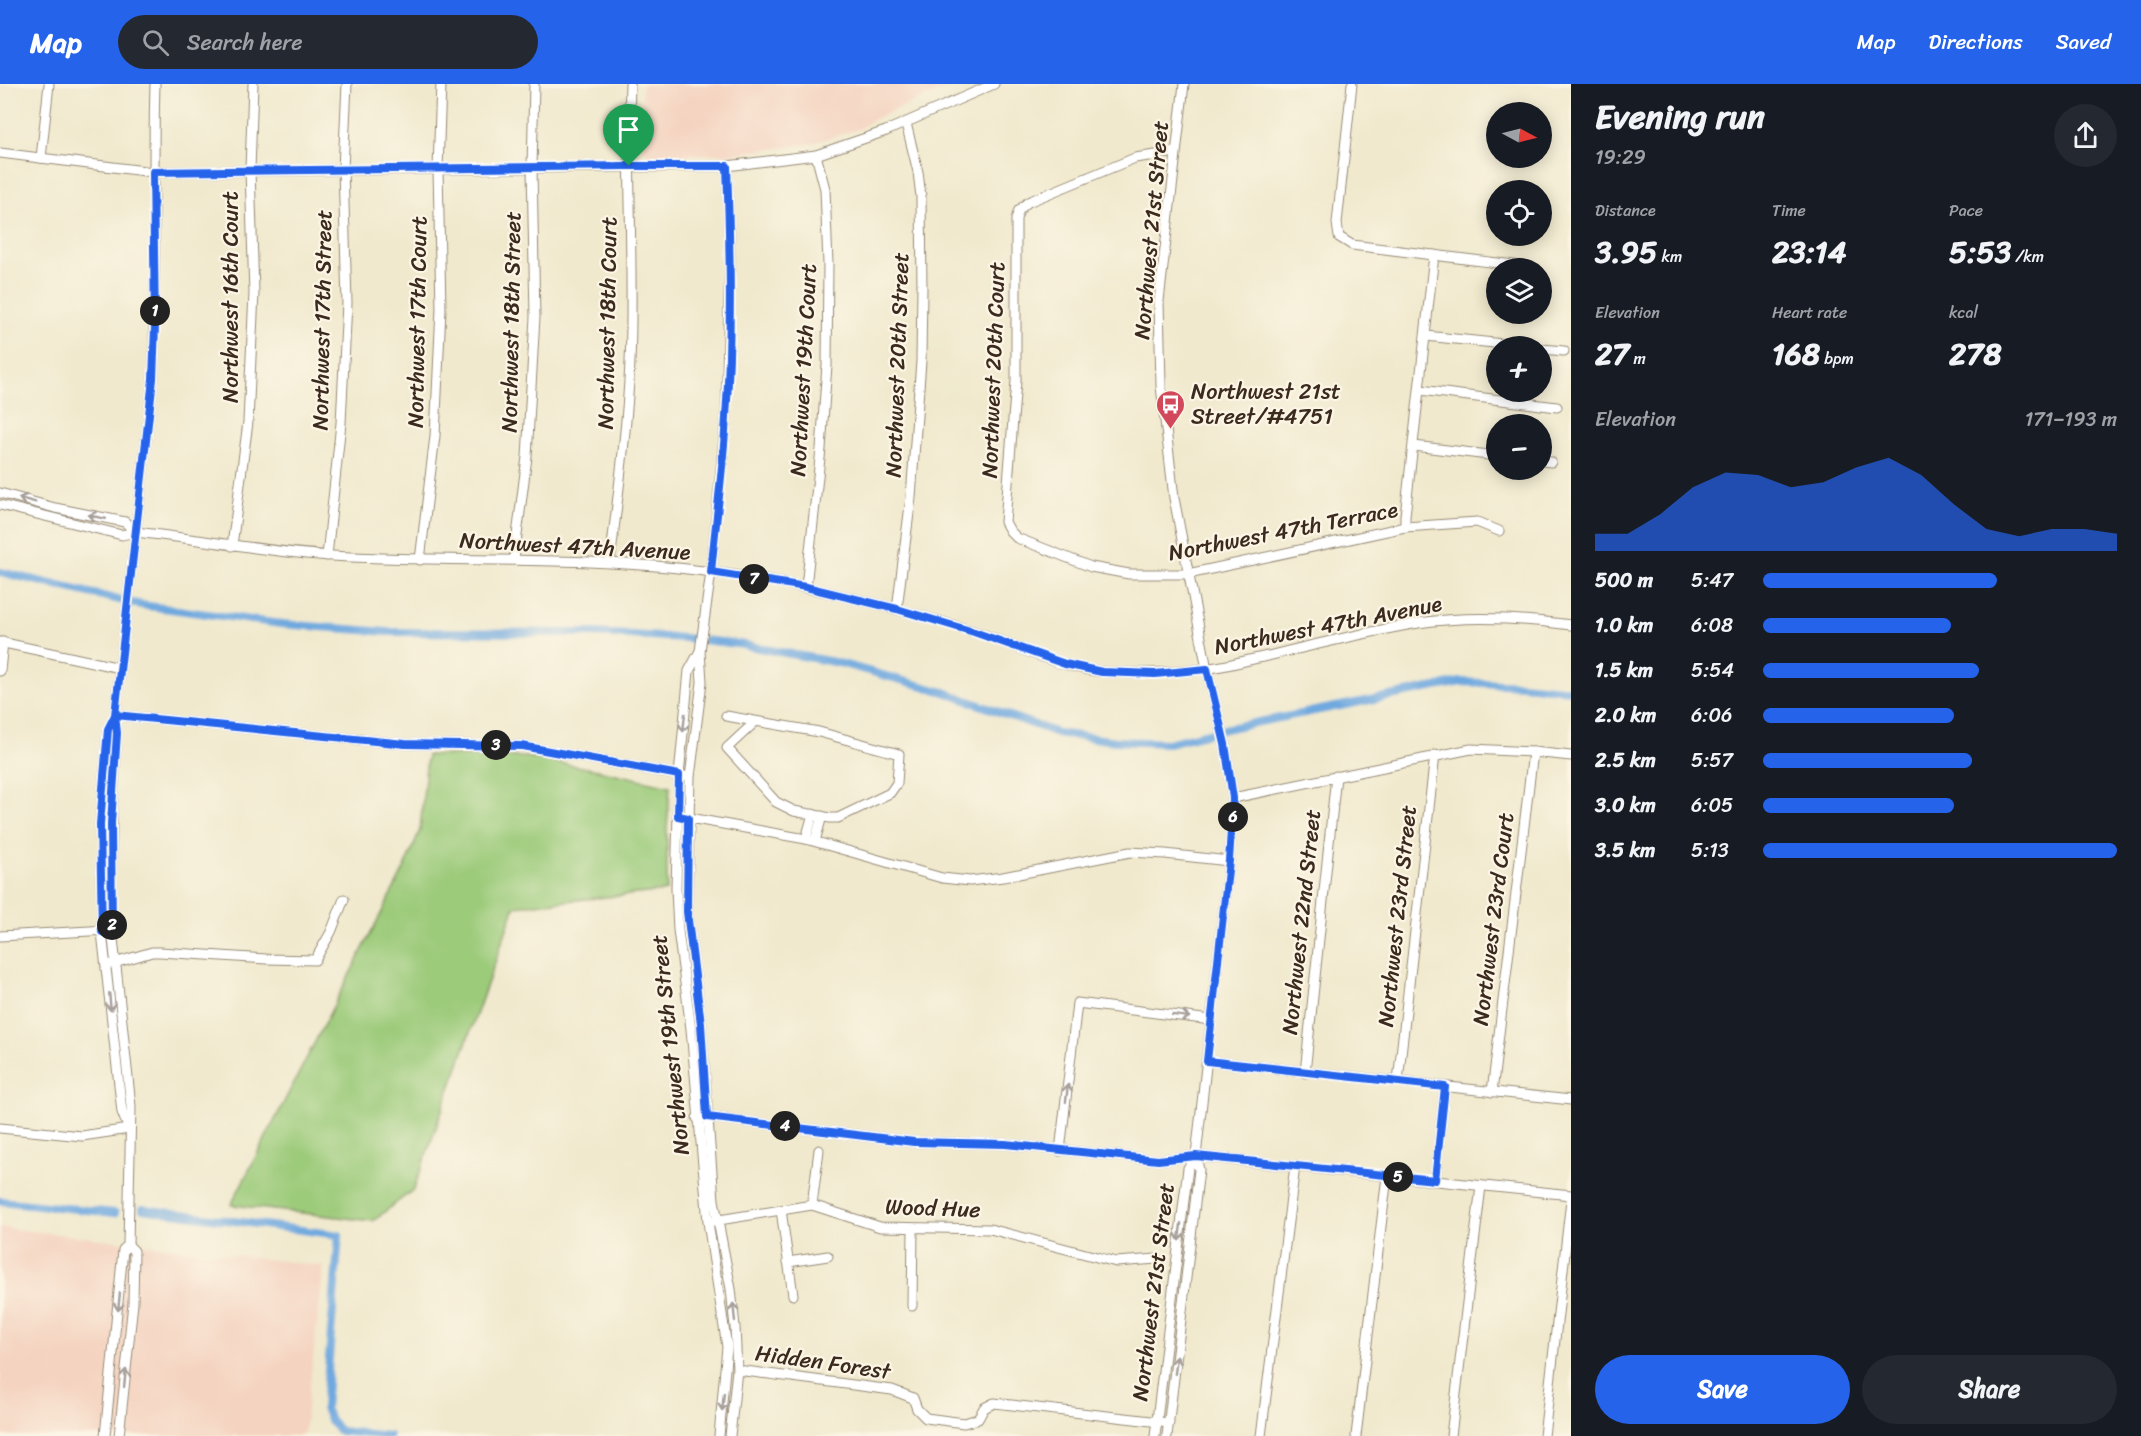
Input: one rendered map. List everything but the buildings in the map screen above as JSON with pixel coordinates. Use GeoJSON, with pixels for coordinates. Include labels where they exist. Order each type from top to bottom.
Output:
{"type":"FeatureCollection","features":[{"type":"Feature","properties":{"kind":"street"},"geometry":{"type":"LineString","coordinates":[[41,158],[49,84]]}},
{"type":"Feature","properties":{"kind":"street"},"geometry":{"type":"LineString","coordinates":[[105,1436],[123,1250],[128,1245],[130,1106],[107,931],[100,824],[108,729],[115,715],[153,379],[155,84]]}},
{"type":"Feature","properties":{"kind":"street","name":"Northwest 16th Court"},"geometry":{"type":"LineString","coordinates":[[232,546],[248,422],[254,293],[250,170],[253,84]]}},
{"type":"Feature","properties":{"kind":"street","name":"Northwest 17th Street"},"geometry":{"type":"LineString","coordinates":[[327,556],[341,423],[347,303],[343,170],[347,84]]}},
{"type":"Feature","properties":{"kind":"street","name":"Northwest 17th Court"},"geometry":{"type":"LineString","coordinates":[[420,560],[435,436],[441,309],[438,169],[441,84]]}},
{"type":"Feature","properties":{"kind":"street","name":"Northwest 18th Street"},"geometry":{"type":"LineString","coordinates":[[514,559],[527,457],[535,317],[532,168],[534,84]]}},
{"type":"Feature","properties":{"kind":"street","name":"Northwest 18th Court"},"geometry":{"type":"LineString","coordinates":[[610,562],[624,449],[630,362],[630,84]]}},
{"type":"Feature","properties":{"kind":"street"},"geometry":{"type":"LineString","coordinates":[[0,153],[153,172],[727,166],[816,155],[906,123],[994,84]]}},
{"type":"Feature","properties":{"kind":"street","name":"Northwest 21st Street"},"geometry":{"type":"LineString","coordinates":[[1167,1436],[1199,1170],[1196,1156],[1229,861],[1233,798],[1225,744],[1188,574],[1165,433],[1159,301],[1184,84]]}},
{"type":"Feature","properties":{"kind":"street"},"geometry":{"type":"LineString","coordinates":[[1352,84],[1337,223],[1340,237],[1352,245],[1486,262]]}},
{"type":"Feature","properties":{"kind":"street","name":"Northwest 20th Street"},"geometry":{"type":"LineString","coordinates":[[897,609],[911,497],[921,361],[921,197],[918,172],[906,123]]}},
{"type":"Feature","properties":{"kind":"street","name":"Northwest 20th Court"},"geometry":{"type":"LineString","coordinates":[[1010,531],[1005,522],[1016,381],[1016,219],[1019,210],[1028,202],[1097,172],[1135,158],[1176,152]]}},
{"type":"Feature","properties":{"kind":"street","name":"Northwest 19th Court"},"geometry":{"type":"LineString","coordinates":[[806,587],[821,449],[827,365],[828,264],[825,189],[816,155]]}},
{"type":"Feature","properties":{"kind":"street","name":"Northwest 19th Street"},"geometry":{"type":"LineString","coordinates":[[719,1436],[727,1347],[676,888],[683,817],[702,682],[700,651],[711,572],[726,417],[730,259],[727,166]]}},
{"type":"Feature","properties":{"kind":"street"},"geometry":{"type":"LineString","coordinates":[[1405,527],[1434,255]]}},
{"type":"Feature","properties":{"kind":"street"},"geometry":{"type":"LineString","coordinates":[[1426,336],[1486,342]]}},
{"type":"Feature","properties":{"kind":"street"},"geometry":{"type":"LineString","coordinates":[[1552,350],[1564,351]]}},
{"type":"Feature","properties":{"kind":"street"},"geometry":{"type":"LineString","coordinates":[[1420,390],[1557,407]]}},
{"type":"Feature","properties":{"kind":"street"},"geometry":{"type":"LineString","coordinates":[[1414,446],[1486,455]]}},
{"type":"Feature","properties":{"kind":"street","name":"Northwest 47th Avenue"},"geometry":{"type":"LineString","coordinates":[[0,493],[55,508],[125,522],[135,532]]}},
{"type":"Feature","properties":{"kind":"street","name":"Northwest 47th Avenue"},"geometry":{"type":"LineString","coordinates":[[0,505],[122,535],[135,532],[232,546],[327,556],[420,560],[514,559],[610,562],[711,572],[806,587],[897,609],[974,632],[1065,664],[1102,672],[1155,674],[1207,669],[1419,623],[1492,617],[1571,625]]}},
{"type":"Feature","properties":{"kind":"street"},"geometry":{"type":"LineString","coordinates":[[52,519],[55,508]]}},
{"type":"Feature","properties":{"kind":"street","name":"Northwest 47th Terrace"},"geometry":{"type":"LineString","coordinates":[[1010,531],[1017,538],[1091,567],[1129,574],[1188,574],[1405,527],[1477,522],[1499,531]]}},
{"type":"Feature","properties":{"kind":"street"},"geometry":{"type":"LineString","coordinates":[[0,671],[2,642],[120,668]]}},
{"type":"Feature","properties":{"kind":"street","name":"Northwest 19th Street"},"geometry":{"type":"LineString","coordinates":[[700,651],[689,671],[679,775],[687,912],[701,1024],[702,1117]]}},
{"type":"Feature","properties":{"kind":"street"},"geometry":{"type":"LineString","coordinates":[[115,715],[405,744],[522,746],[690,777]]}},
{"type":"Feature","properties":{"kind":"street"},"geometry":{"type":"LineString","coordinates":[[726,716],[819,732],[899,754],[897,783],[890,793],[838,818],[794,810],[776,802],[727,748],[755,722]]}},
{"type":"Feature","properties":{"kind":"street"},"geometry":{"type":"LineString","coordinates":[[1233,798],[1471,748],[1571,756]]}},
{"type":"Feature","properties":{"kind":"street","name":"Northwest 23rd Court"},"geometry":{"type":"LineString","coordinates":[[1492,1092],[1533,752]]}},
{"type":"Feature","properties":{"kind":"street","name":"Northwest 23rd Street"},"geometry":{"type":"LineString","coordinates":[[1398,1082],[1435,755]]}},
{"type":"Feature","properties":{"kind":"street","name":"Northwest 22nd Street"},"geometry":{"type":"LineString","coordinates":[[1305,1073],[1336,776]]}},
{"type":"Feature","properties":{"kind":"street"},"geometry":{"type":"LineString","coordinates":[[811,840],[817,815]]}},
{"type":"Feature","properties":{"kind":"street"},"geometry":{"type":"LineString","coordinates":[[683,817],[811,840],[942,878],[970,881],[1003,877],[1131,852],[1229,861]]}},
{"type":"Feature","properties":{"kind":"street"},"geometry":{"type":"LineString","coordinates":[[111,964],[160,952],[315,960],[331,932],[344,899]]}},
{"type":"Feature","properties":{"kind":"street"},"geometry":{"type":"LineString","coordinates":[[677,913],[687,912]]}},
{"type":"Feature","properties":{"kind":"street"},"geometry":{"type":"LineString","coordinates":[[0,936],[107,931]]}},
{"type":"Feature","properties":{"kind":"street"},"geometry":{"type":"LineString","coordinates":[[1060,1151],[1077,1003],[1211,1020]]}},
{"type":"Feature","properties":{"kind":"street"},"geometry":{"type":"LineString","coordinates":[[1207,1061],[1571,1100]]}},
{"type":"Feature","properties":{"kind":"street"},"geometry":{"type":"LineString","coordinates":[[1435,1180],[1445,1087]]}},
{"type":"Feature","properties":{"kind":"street"},"geometry":{"type":"LineString","coordinates":[[702,1117],[914,1142],[1005,1144],[1158,1160],[1196,1156],[1571,1195]]}},
{"type":"Feature","properties":{"kind":"street"},"geometry":{"type":"LineString","coordinates":[[0,1128],[82,1136],[129,1129]]}},
{"type":"Feature","properties":{"kind":"street"},"geometry":{"type":"LineString","coordinates":[[812,1205],[819,1150]]}},
{"type":"Feature","properties":{"kind":"street","name":"Northwest 21st Street"},"geometry":{"type":"LineString","coordinates":[[1155,1436],[1188,1168],[1196,1156]]}},
{"type":"Feature","properties":{"kind":"street"},"geometry":{"type":"LineString","coordinates":[[1261,1436],[1294,1166]]}},
{"type":"Feature","properties":{"kind":"street"},"geometry":{"type":"LineString","coordinates":[[1356,1436],[1387,1176]]}},
{"type":"Feature","properties":{"kind":"street"},"geometry":{"type":"LineString","coordinates":[[1451,1436],[1481,1186]]}},
{"type":"Feature","properties":{"kind":"street"},"geometry":{"type":"LineString","coordinates":[[1544,1436],[1571,1200]]}},
{"type":"Feature","properties":{"kind":"street","name":"Wood Hue"},"geometry":{"type":"LineString","coordinates":[[712,1221],[812,1205],[880,1227],[990,1229],[1116,1262],[1157,1259]]}},
{"type":"Feature","properties":{"kind":"street"},"geometry":{"type":"LineString","coordinates":[[781,1210],[793,1294]]}},
{"type":"Feature","properties":{"kind":"street","name":"Northwest 19th Street"},"geometry":{"type":"LineString","coordinates":[[712,1221],[731,1289],[735,1327],[737,1370],[730,1436]]}},
{"type":"Feature","properties":{"kind":"street"},"geometry":{"type":"LineString","coordinates":[[912,1306],[913,1228]]}},
{"type":"Feature","properties":{"kind":"street"},"geometry":{"type":"LineString","coordinates":[[119,1436],[134,1301],[134,1251],[128,1245]]}},
{"type":"Feature","properties":{"kind":"street"},"geometry":{"type":"LineString","coordinates":[[788,1262],[828,1256]]}},
{"type":"Feature","properties":{"kind":"street","name":"Hidden Forest"},"geometry":{"type":"LineString","coordinates":[[737,1370],[892,1390],[913,1398],[917,1409],[926,1418],[954,1422],[964,1423],[978,1419],[984,1408],[994,1403],[1169,1423]]}},
{"type":"Feature","properties":{"kind":"shaded area"},"geometry":{"type":"Polygon","coordinates":[[[642,84],[955,84],[876,118],[859,129],[810,144],[734,154],[649,155],[641,147],[642,84]]]}},
{"type":"Feature","properties":{"kind":"shaded area"},"geometry":{"type":"Polygon","coordinates":[[[0,1227],[324,1266],[304,1433],[297,1436],[0,1436],[0,1227]]]}},
{"type":"Feature","properties":{"kind":"green space"},"geometry":{"type":"Polygon","coordinates":[[[427,755],[527,757],[670,786],[667,891],[515,906],[414,1189],[373,1221],[231,1205],[404,869],[420,830],[427,755]]]}},
{"type":"Feature","properties":{"kind":"waterway"},"geometry":{"type":"LineString","coordinates":[[0,572],[141,605],[281,624],[387,632],[593,633],[685,638],[738,644],[839,663],[944,692],[1057,733],[1115,741],[1168,743],[1229,728],[1461,682],[1571,690]]}},
{"type":"Feature","properties":{"kind":"waterway"},"geometry":{"type":"LineString","coordinates":[[0,1201],[115,1213]]}},
{"type":"Feature","properties":{"kind":"waterway"},"geometry":{"type":"LineString","coordinates":[[143,1209],[339,1235],[325,1408],[331,1422],[340,1431],[389,1436]]}},
{"type":"Feature","properties":{"kind":"place","name":"Northwest 21st Street/#4751"},"geometry":{"type":"Point","coordinates":[1170,430]}},
{"type":"Feature","properties":{"kind":"route"},"geometry":{"type":"LineString","coordinates":[[629,166],[153,172],[155,326],[153,379],[115,715],[117,733],[111,823],[112,929],[102,932],[100,824],[108,729],[115,715],[405,744],[522,746],[674,774],[679,775],[678,816],[688,818],[687,912],[701,1024],[707,1117],[914,1142],[1005,1144],[1158,1160],[1196,1156],[1435,1180],[1445,1087],[1207,1061],[1233,819],[1233,798],[1225,744],[1207,669],[1155,674],[1102,672],[1065,664],[974,632],[897,609],[806,587],[711,572],[726,417],[729,349],[730,259],[727,166],[629,166]]}}]}
